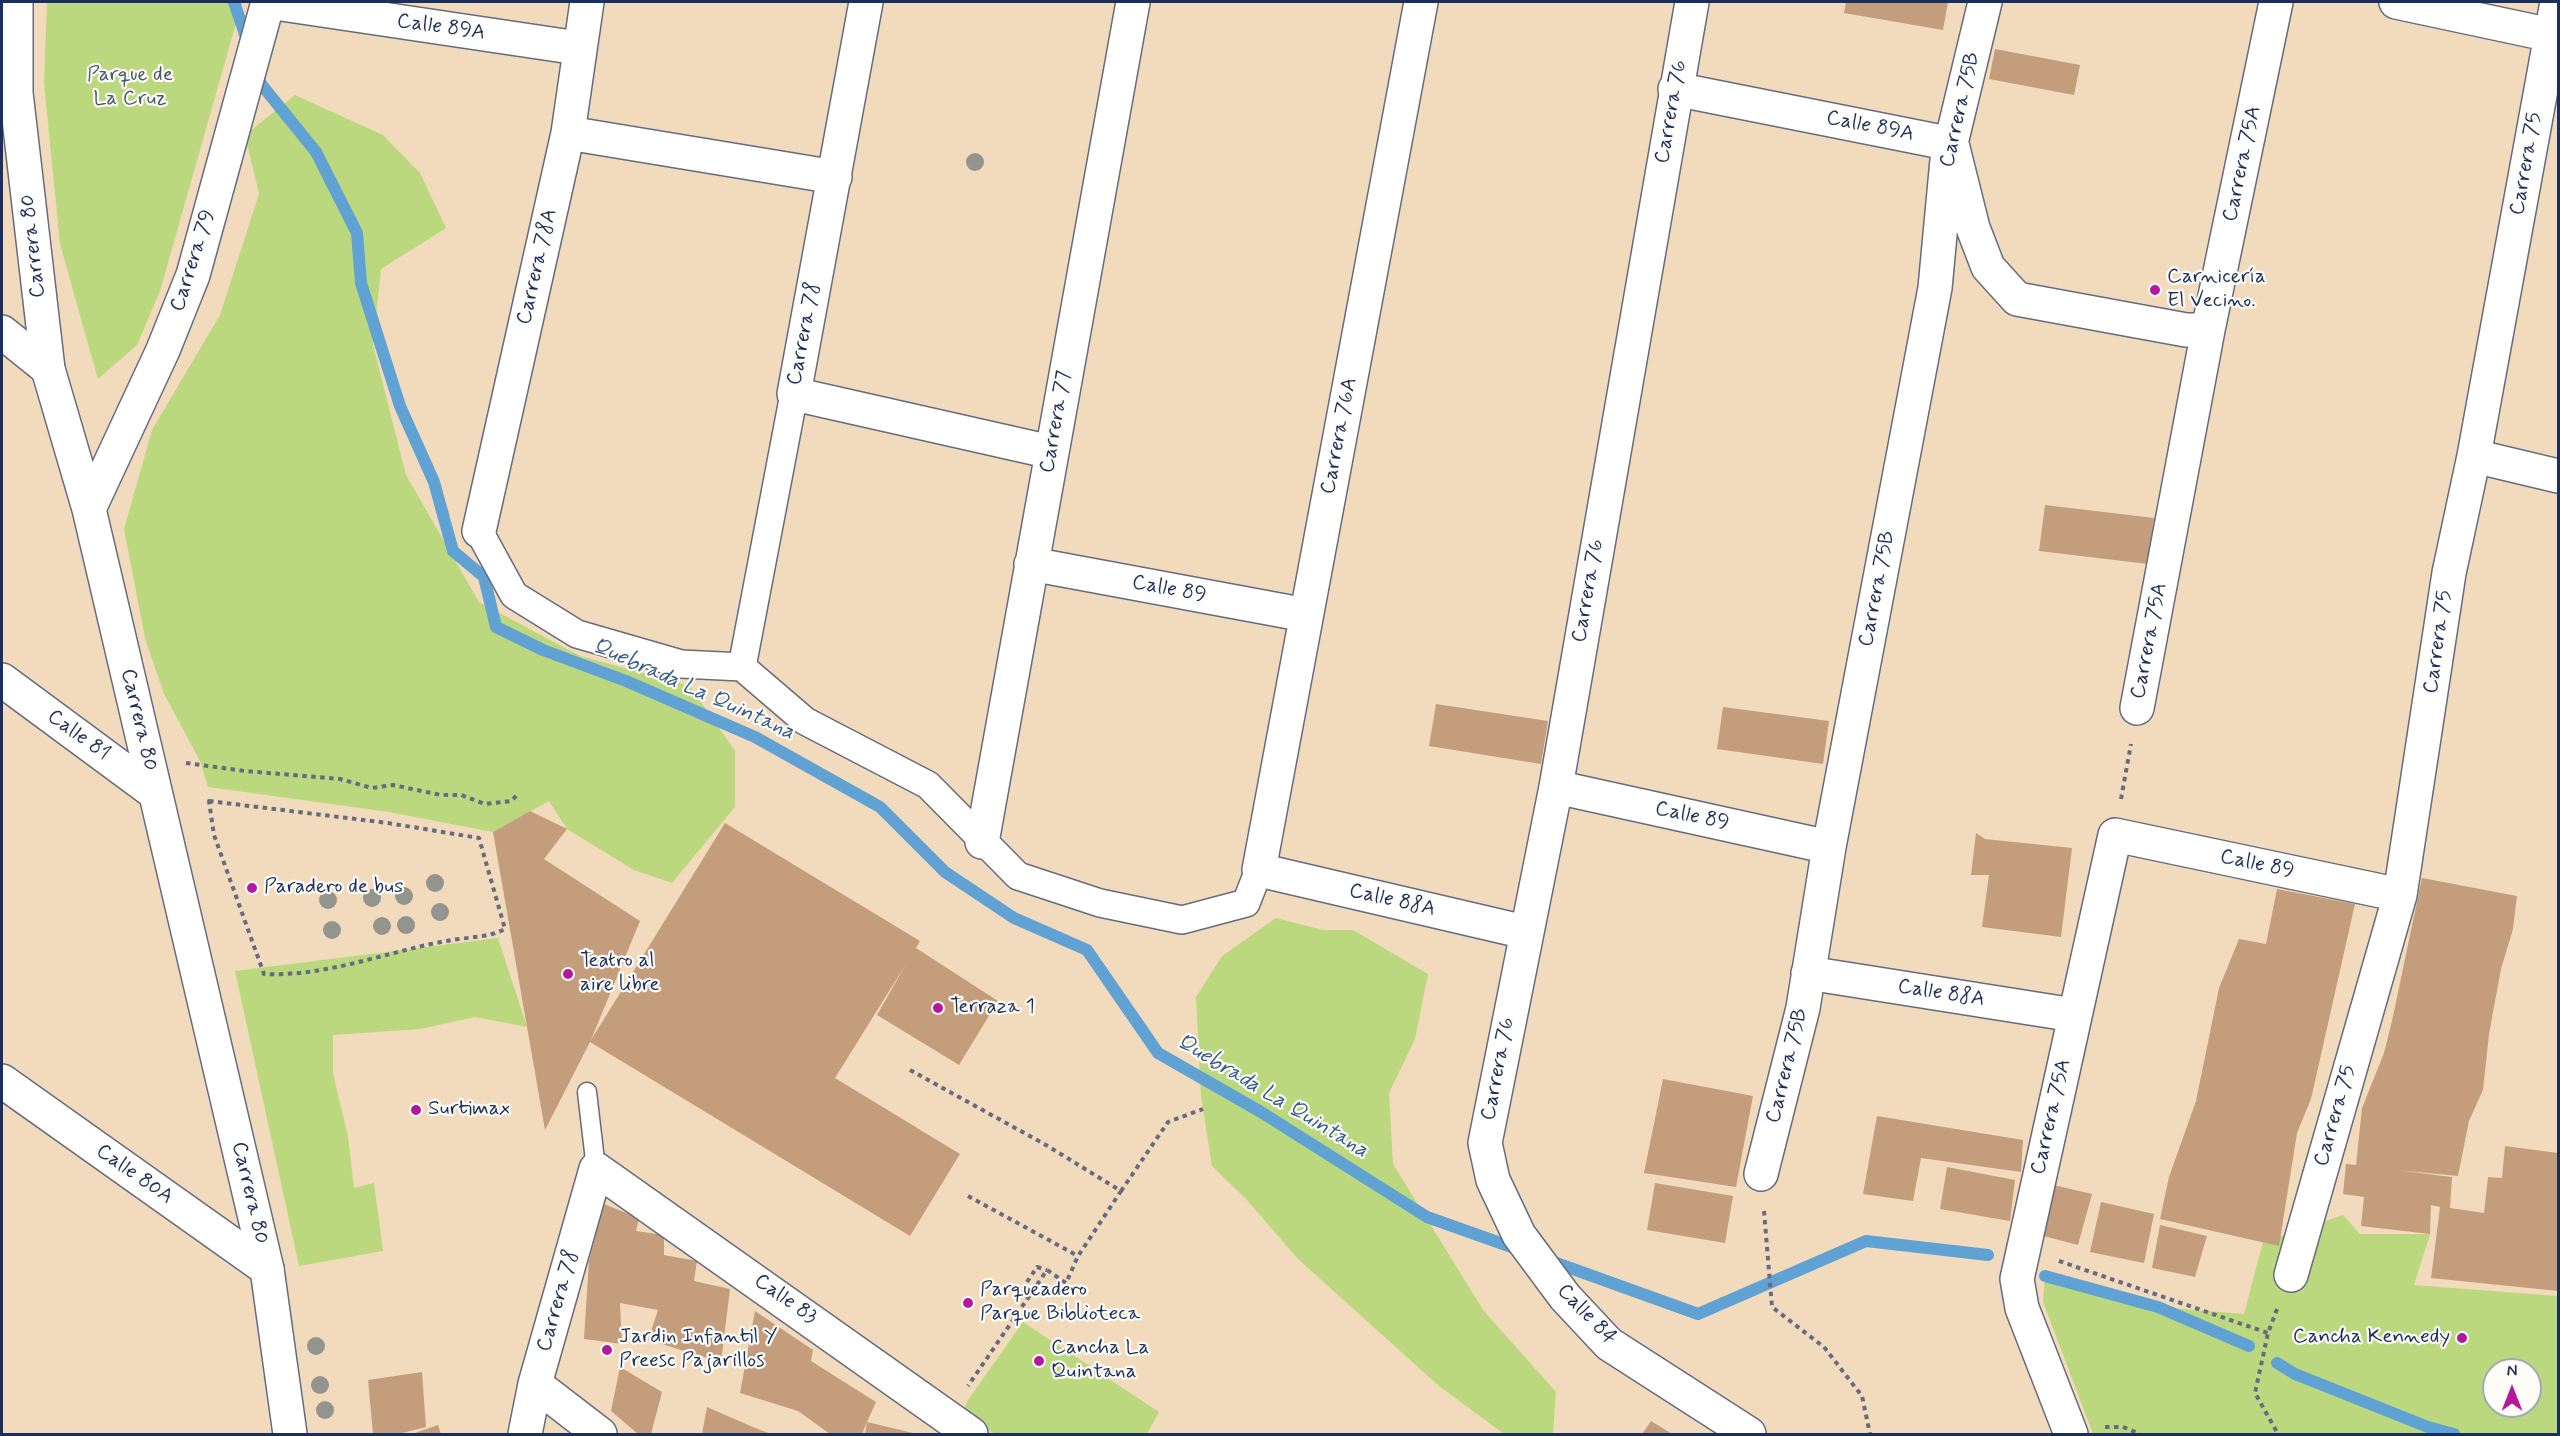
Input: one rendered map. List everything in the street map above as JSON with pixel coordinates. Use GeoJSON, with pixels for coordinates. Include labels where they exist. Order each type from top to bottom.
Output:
{"type":"FeatureCollection","features":[{"type":"Feature","properties":{"kind":"street","name":"Carrera 80"},"geometry":{"type":"LineString","coordinates":[[16,2],[16,93],[48,369],[89,509],[267,1269],[290,1434]]}},
{"type":"Feature","properties":{"kind":"street","name":"Carrera 78A"},"geometry":{"type":"LineString","coordinates":[[479,531],[568,132],[586,2]]}},
{"type":"Feature","properties":{"kind":"street","name":"Carrera 78"},"geometry":{"type":"LineString","coordinates":[[742,667],[866,2]]}},
{"type":"Feature","properties":{"kind":"street","name":"Carrera 77"},"geometry":{"type":"LineString","coordinates":[[982,842],[1133,2]]}},
{"type":"Feature","properties":{"kind":"street","name":"Carrera 76A"},"geometry":{"type":"LineString","coordinates":[[1259,870],[1421,2]]}},
{"type":"Feature","properties":{"kind":"street","name":"Carrera 76"},"geometry":{"type":"LineString","coordinates":[[1493,1179],[1485,1143],[1525,932],[1556,787],[1675,89],[1692,2]]}},
{"type":"Feature","properties":{"kind":"street","name":"Carrera 75B"},"geometry":{"type":"LineString","coordinates":[[1761,1174],[1803,1008],[1829,847],[1935,288],[1947,160],[1985,2]]}},
{"type":"Feature","properties":{"kind":"street","name":"Carrera 75A"},"geometry":{"type":"LineString","coordinates":[[2137,708],[2208,330],[2276,2]]}},
{"type":"Feature","properties":{"kind":"street"},"geometry":{"type":"LineString","coordinates":[[2396,2],[2551,35]]}},
{"type":"Feature","properties":{"kind":"street","name":"Carrera 75"},"geometry":{"type":"LineString","coordinates":[[2291,1275],[2400,895],[2449,573],[2474,456],[2557,2]]}},
{"type":"Feature","properties":{"kind":"street","name":"Calle 89A"},"geometry":{"type":"LineString","coordinates":[[266,8],[579,48]]}},
{"type":"Feature","properties":{"kind":"street","name":"Carrera 79"},"geometry":{"type":"LineString","coordinates":[[89,509],[164,350],[193,275],[266,8]]}},
{"type":"Feature","properties":{"kind":"street","name":"Calle 89A"},"geometry":{"type":"LineString","coordinates":[[1675,89],[1952,144]]}},
{"type":"Feature","properties":{"kind":"street"},"geometry":{"type":"LineString","coordinates":[[568,132],[835,177]]}},
{"type":"Feature","properties":{"kind":"street"},"geometry":{"type":"LineString","coordinates":[[1952,144],[1973,228],[1988,267],[2017,299],[2186,330],[2208,330]]}},
{"type":"Feature","properties":{"kind":"street"},"geometry":{"type":"LineString","coordinates":[[2,332],[48,369]]}},
{"type":"Feature","properties":{"kind":"street"},"geometry":{"type":"LineString","coordinates":[[794,394],[1051,452]]}},
{"type":"Feature","properties":{"kind":"street"},"geometry":{"type":"LineString","coordinates":[[2474,456],[2559,476]]}},
{"type":"Feature","properties":{"kind":"street"},"geometry":{"type":"LineString","coordinates":[[479,531],[514,594],[576,634],[681,664],[742,667],[805,721],[928,785],[1018,876],[1100,903],[1182,920],[1246,903],[1259,870]]}},
{"type":"Feature","properties":{"kind":"street","name":"Calle 89"},"geometry":{"type":"LineString","coordinates":[[1031,564],[1306,615]]}},
{"type":"Feature","properties":{"kind":"street","name":"Calle 81"},"geometry":{"type":"LineString","coordinates":[[2,680],[155,793]]}},
{"type":"Feature","properties":{"kind":"street","name":"Calle 89"},"geometry":{"type":"LineString","coordinates":[[1556,787],[1829,847]]}},
{"type":"Feature","properties":{"kind":"street","name":"Calle 89"},"geometry":{"type":"LineString","coordinates":[[2115,835],[2400,895]]}},
{"type":"Feature","properties":{"kind":"street","name":"Carrera 75A"},"geometry":{"type":"LineString","coordinates":[[2020,1264],[2115,835]]}},
{"type":"Feature","properties":{"kind":"street","name":"Calle 88A"},"geometry":{"type":"LineString","coordinates":[[1259,870],[1525,932]]}},
{"type":"Feature","properties":{"kind":"street","name":"Calle 88A"},"geometry":{"type":"LineString","coordinates":[[1808,974],[2074,1015]]}},
{"type":"Feature","properties":{"kind":"street","name":"Calle 80A"},"geometry":{"type":"LineString","coordinates":[[2,1081],[267,1269]]}},
{"type":"Feature","properties":{"kind":"street","name":"Carrera 78"},"geometry":{"type":"LineString","coordinates":[[525,1434],[535,1384],[596,1169]]}},
{"type":"Feature","properties":{"kind":"street","name":"Calle 83"},"geometry":{"type":"LineString","coordinates":[[596,1169],[959,1425]]}},
{"type":"Feature","properties":{"kind":"street","name":"Calle 84"},"geometry":{"type":"LineString","coordinates":[[1493,1179],[1519,1235],[1565,1296],[1610,1344],[1749,1434]]}},
{"type":"Feature","properties":{"kind":"street"},"geometry":{"type":"LineString","coordinates":[[2020,1264],[2022,1308],[2071,1434]]}},
{"type":"Feature","properties":{"kind":"street"},"geometry":{"type":"LineString","coordinates":[[535,1384],[600,1434]]}},
{"type":"Feature","properties":{"kind":"lane"},"geometry":{"type":"LineString","coordinates":[[587,1092],[596,1169]]}},
{"type":"Feature","properties":{"kind":"path","name":"Carrera 75A"},"geometry":{"type":"LineString","coordinates":[[2115,835],[2137,708]]}},
{"type":"Feature","properties":{"kind":"path"},"geometry":{"type":"LineString","coordinates":[[146,758],[245,771],[340,779],[372,788],[393,785],[441,795],[461,795],[485,804],[511,801],[518,794]]}},
{"type":"Feature","properties":{"kind":"path"},"geometry":{"type":"LineString","coordinates":[[209,801],[388,823],[479,838],[505,929],[497,934],[447,941],[295,975],[264,974],[214,835],[209,801]]}},
{"type":"Feature","properties":{"kind":"path"},"geometry":{"type":"LineString","coordinates":[[910,1070],[1046,1145],[1121,1191]]}},
{"type":"Feature","properties":{"kind":"path"},"geometry":{"type":"LineString","coordinates":[[1027,1282],[1037,1267],[1047,1270],[1066,1283],[1078,1256],[1168,1122],[1203,1109]]}},
{"type":"Feature","properties":{"kind":"path"},"geometry":{"type":"LineString","coordinates":[[1761,1174],[1772,1307],[1831,1355],[1862,1396],[1870,1434]]}},
{"type":"Feature","properties":{"kind":"path"},"geometry":{"type":"LineString","coordinates":[[968,1196],[1078,1256]]}},
{"type":"Feature","properties":{"kind":"path"},"geometry":{"type":"LineString","coordinates":[[2020,1264],[2268,1333]]}},
{"type":"Feature","properties":{"kind":"path"},"geometry":{"type":"LineString","coordinates":[[959,1425],[1047,1270]]}},
{"type":"Feature","properties":{"kind":"path"},"geometry":{"type":"LineString","coordinates":[[2278,1434],[2255,1393],[2268,1333],[2291,1275]]}},
{"type":"Feature","properties":{"kind":"green space","name":"Parque de La Cruz"},"geometry":{"type":"Polygon","coordinates":[[[47,2],[242,2],[160,291],[137,345],[98,379],[60,244],[44,83],[47,2]]]}},
{"type":"Feature","properties":{"kind":"green space"},"geometry":{"type":"Polygon","coordinates":[[[295,95],[383,135],[420,173],[446,228],[381,269],[373,345],[406,475],[479,602],[580,656],[690,686],[735,751],[735,807],[672,883],[634,870],[567,829],[549,801],[493,832],[389,812],[208,787],[200,761],[164,694],[145,638],[124,529],[152,430],[220,315],[259,194],[245,135],[295,95]]]}},
{"type":"Feature","properties":{"kind":"green space"},"geometry":{"type":"Polygon","coordinates":[[[1276,918],[1323,930],[1353,930],[1428,974],[1415,1039],[1389,1093],[1393,1164],[1483,1310],[1556,1392],[1553,1433],[1504,1434],[1439,1386],[1298,1259],[1246,1199],[1212,1166],[1201,1096],[1196,997],[1222,956],[1276,918]]]}},
{"type":"Feature","properties":{"kind":"green space"},"geometry":{"type":"Polygon","coordinates":[[[498,938],[527,1027],[475,1017],[420,1029],[333,1035],[333,1073],[348,1137],[354,1188],[374,1183],[383,1251],[299,1266],[235,971],[498,938]]]}},
{"type":"Feature","properties":{"kind":"green space"},"geometry":{"type":"Polygon","coordinates":[[[2343,1215],[2360,1234],[2430,1234],[2414,1285],[2558,1296],[2558,1434],[2093,1434],[2043,1302],[2045,1276],[2158,1307],[2244,1314],[2263,1242],[2343,1215]]]}},
{"type":"Feature","properties":{"kind":"green space","name":"Cancha La Quintana"},"geometry":{"type":"Polygon","coordinates":[[[1023,1322],[1159,1412],[1147,1434],[995,1434],[962,1412],[1023,1322]]]}},
{"type":"Feature","properties":{"kind":"building"},"geometry":{"type":"Polygon","coordinates":[[[1846,2],[1948,2],[1943,30],[1844,13],[1846,2]]]}},
{"type":"Feature","properties":{"kind":"building"},"geometry":{"type":"Polygon","coordinates":[[[1995,49],[2080,65],[2074,95],[1989,79],[1995,49]]]}},
{"type":"Feature","properties":{"kind":"building"},"geometry":{"type":"Polygon","coordinates":[[[2045,505],[2154,518],[2148,564],[2039,551],[2045,505]]]}},
{"type":"Feature","properties":{"kind":"building"},"geometry":{"type":"Polygon","coordinates":[[[1436,704],[1548,721],[1541,764],[1429,746],[1436,704]]]}},
{"type":"Feature","properties":{"kind":"building"},"geometry":{"type":"Polygon","coordinates":[[[1723,707],[1829,721],[1823,764],[1717,749],[1723,707]]]}},
{"type":"Feature","properties":{"kind":"building"},"geometry":{"type":"Polygon","coordinates":[[[530,811],[567,829],[544,859],[640,921],[591,1040],[725,823],[920,941],[916,948],[998,1001],[959,1065],[877,1015],[906,964],[835,1078],[960,1154],[910,1236],[590,1042],[545,1130],[493,832],[530,811]]]}},
{"type":"Feature","properties":{"kind":"building"},"geometry":{"type":"Polygon","coordinates":[[[1976,833],[1985,839],[2072,848],[2061,937],[1982,927],[1989,875],[1971,875],[1976,833]]]}},
{"type":"Feature","properties":{"kind":"building"},"geometry":{"type":"Polygon","coordinates":[[[2422,878],[2517,896],[2513,929],[2501,969],[2489,1034],[2483,1090],[2469,1121],[2458,1176],[2396,1170],[2452,1177],[2450,1208],[2484,1213],[2488,1177],[2502,1178],[2505,1146],[2558,1153],[2558,1291],[2431,1278],[2440,1207],[2431,1205],[2430,1234],[2361,1226],[2364,1197],[2343,1194],[2346,1164],[2356,1165],[2362,1108],[2384,1053],[2392,1021],[2422,878]]]}},
{"type":"Feature","properties":{"kind":"building"},"geometry":{"type":"Polygon","coordinates":[[[2277,889],[2355,904],[2311,1099],[2297,1133],[2279,1246],[2160,1219],[2169,1177],[2196,1101],[2219,988],[2239,939],[2266,944],[2277,889]]]}},
{"type":"Feature","properties":{"kind":"building"},"geometry":{"type":"Polygon","coordinates":[[[1663,1079],[1753,1096],[1736,1187],[1644,1173],[1663,1079]]]}},
{"type":"Feature","properties":{"kind":"building"},"geometry":{"type":"Polygon","coordinates":[[[1877,1116],[2023,1140],[2021,1172],[1921,1158],[1913,1201],[1863,1194],[1877,1116]]]}},
{"type":"Feature","properties":{"kind":"building"},"geometry":{"type":"Polygon","coordinates":[[[1947,1167],[2015,1180],[2010,1221],[1940,1209],[1947,1167]]]}},
{"type":"Feature","properties":{"kind":"building"},"geometry":{"type":"Polygon","coordinates":[[[1655,1183],[1733,1196],[1725,1243],[1647,1230],[1655,1183]]]}},
{"type":"Feature","properties":{"kind":"building"},"geometry":{"type":"Polygon","coordinates":[[[2045,1183],[2092,1194],[2078,1245],[2032,1233],[2045,1183]]]}},
{"type":"Feature","properties":{"kind":"building"},"geometry":{"type":"Polygon","coordinates":[[[2101,1202],[2154,1214],[2144,1263],[2090,1252],[2101,1202]]]}},
{"type":"Feature","properties":{"kind":"building"},"geometry":{"type":"Polygon","coordinates":[[[604,1204],[639,1218],[636,1231],[664,1235],[664,1255],[697,1261],[694,1281],[730,1289],[721,1362],[648,1340],[658,1310],[620,1303],[622,1344],[584,1339],[589,1261],[604,1204]]]}},
{"type":"Feature","properties":{"kind":"building"},"geometry":{"type":"Polygon","coordinates":[[[2160,1225],[2207,1236],[2195,1277],[2152,1268],[2160,1225]]]}},
{"type":"Feature","properties":{"kind":"building"},"geometry":{"type":"Polygon","coordinates":[[[755,1311],[813,1350],[811,1361],[876,1402],[862,1434],[830,1434],[798,1411],[740,1393],[755,1311]]]}},
{"type":"Feature","properties":{"kind":"building"},"geometry":{"type":"Polygon","coordinates":[[[620,1367],[662,1392],[651,1434],[638,1434],[611,1411],[620,1367]]]}},
{"type":"Feature","properties":{"kind":"building"},"geometry":{"type":"Polygon","coordinates":[[[422,1372],[426,1427],[398,1434],[373,1434],[368,1380],[422,1372]]]}},
{"type":"Feature","properties":{"kind":"building"},"geometry":{"type":"Polygon","coordinates":[[[707,1407],[753,1427],[771,1434],[702,1434],[707,1407]]]}},
{"type":"Feature","properties":{"kind":"building"},"geometry":{"type":"Polygon","coordinates":[[[1651,1421],[1672,1434],[1642,1434],[1651,1421]]]}},
{"type":"Feature","properties":{"kind":"building"},"geometry":{"type":"Polygon","coordinates":[[[867,1422],[917,1434],[865,1434],[867,1422]]]}},
{"type":"Feature","properties":{"kind":"building"},"geometry":{"type":"Polygon","coordinates":[[[438,1425],[441,1434],[412,1434],[438,1425]]]}},
{"type":"Feature","properties":{"kind":"waterway","name":"Quebrada La Quintana"},"geometry":{"type":"LineString","coordinates":[[234,2],[248,43]]}},
{"type":"Feature","properties":{"kind":"waterway","name":"Quebrada La Quintana"},"geometry":{"type":"LineString","coordinates":[[257,71],[261,84],[316,152],[357,233],[361,283],[400,406],[434,482],[453,551],[484,577],[496,627],[543,650],[626,681],[755,737],[880,807],[945,872],[1014,918],[1087,950],[1158,1053],[1261,1112],[1427,1217],[1520,1250]]}},
{"type":"Feature","properties":{"kind":"waterway","name":"Quebrada La Quintana"},"geometry":{"type":"LineString","coordinates":[[1548,1260],[1698,1314],[1866,1241],[1988,1255]]}},
{"type":"Feature","properties":{"kind":"waterway","name":"Quebrada La Quintana"},"geometry":{"type":"LineString","coordinates":[[2045,1276],[2158,1307],[2249,1346]]}},
{"type":"Feature","properties":{"kind":"waterway","name":"Quebrada La Quintana"},"geometry":{"type":"LineString","coordinates":[[2277,1363],[2295,1374],[2428,1427],[2454,1434]]}},
{"type":"Feature","properties":{"kind":"place","name":"Carnicería El Vecino."},"geometry":{"type":"Point","coordinates":[2155,290]}},
{"type":"Feature","properties":{"kind":"place","name":"Paradero de bus"},"geometry":{"type":"Point","coordinates":[252,888]}},
{"type":"Feature","properties":{"kind":"place","name":"Teatro al aire libre"},"geometry":{"type":"Point","coordinates":[568,974]}},
{"type":"Feature","properties":{"kind":"place","name":"Terraza 1"},"geometry":{"type":"Point","coordinates":[938,1008]}},
{"type":"Feature","properties":{"kind":"place","name":"Surtimax"},"geometry":{"type":"Point","coordinates":[416,1110]}},
{"type":"Feature","properties":{"kind":"place","name":"Parqueadero Parque Biblioteca"},"geometry":{"type":"Point","coordinates":[968,1303]}},
{"type":"Feature","properties":{"kind":"place","name":"Cancha Kennedy"},"geometry":{"type":"Point","coordinates":[2462,1338]}},
{"type":"Feature","properties":{"kind":"place","name":"Jardin Infantil Y Preesc Pajarillos"},"geometry":{"type":"Point","coordinates":[607,1350]}},
{"type":"Feature","properties":{"kind":"place","name":"Cancha La Quintana"},"geometry":{"type":"Point","coordinates":[1039,1361]}}]}
